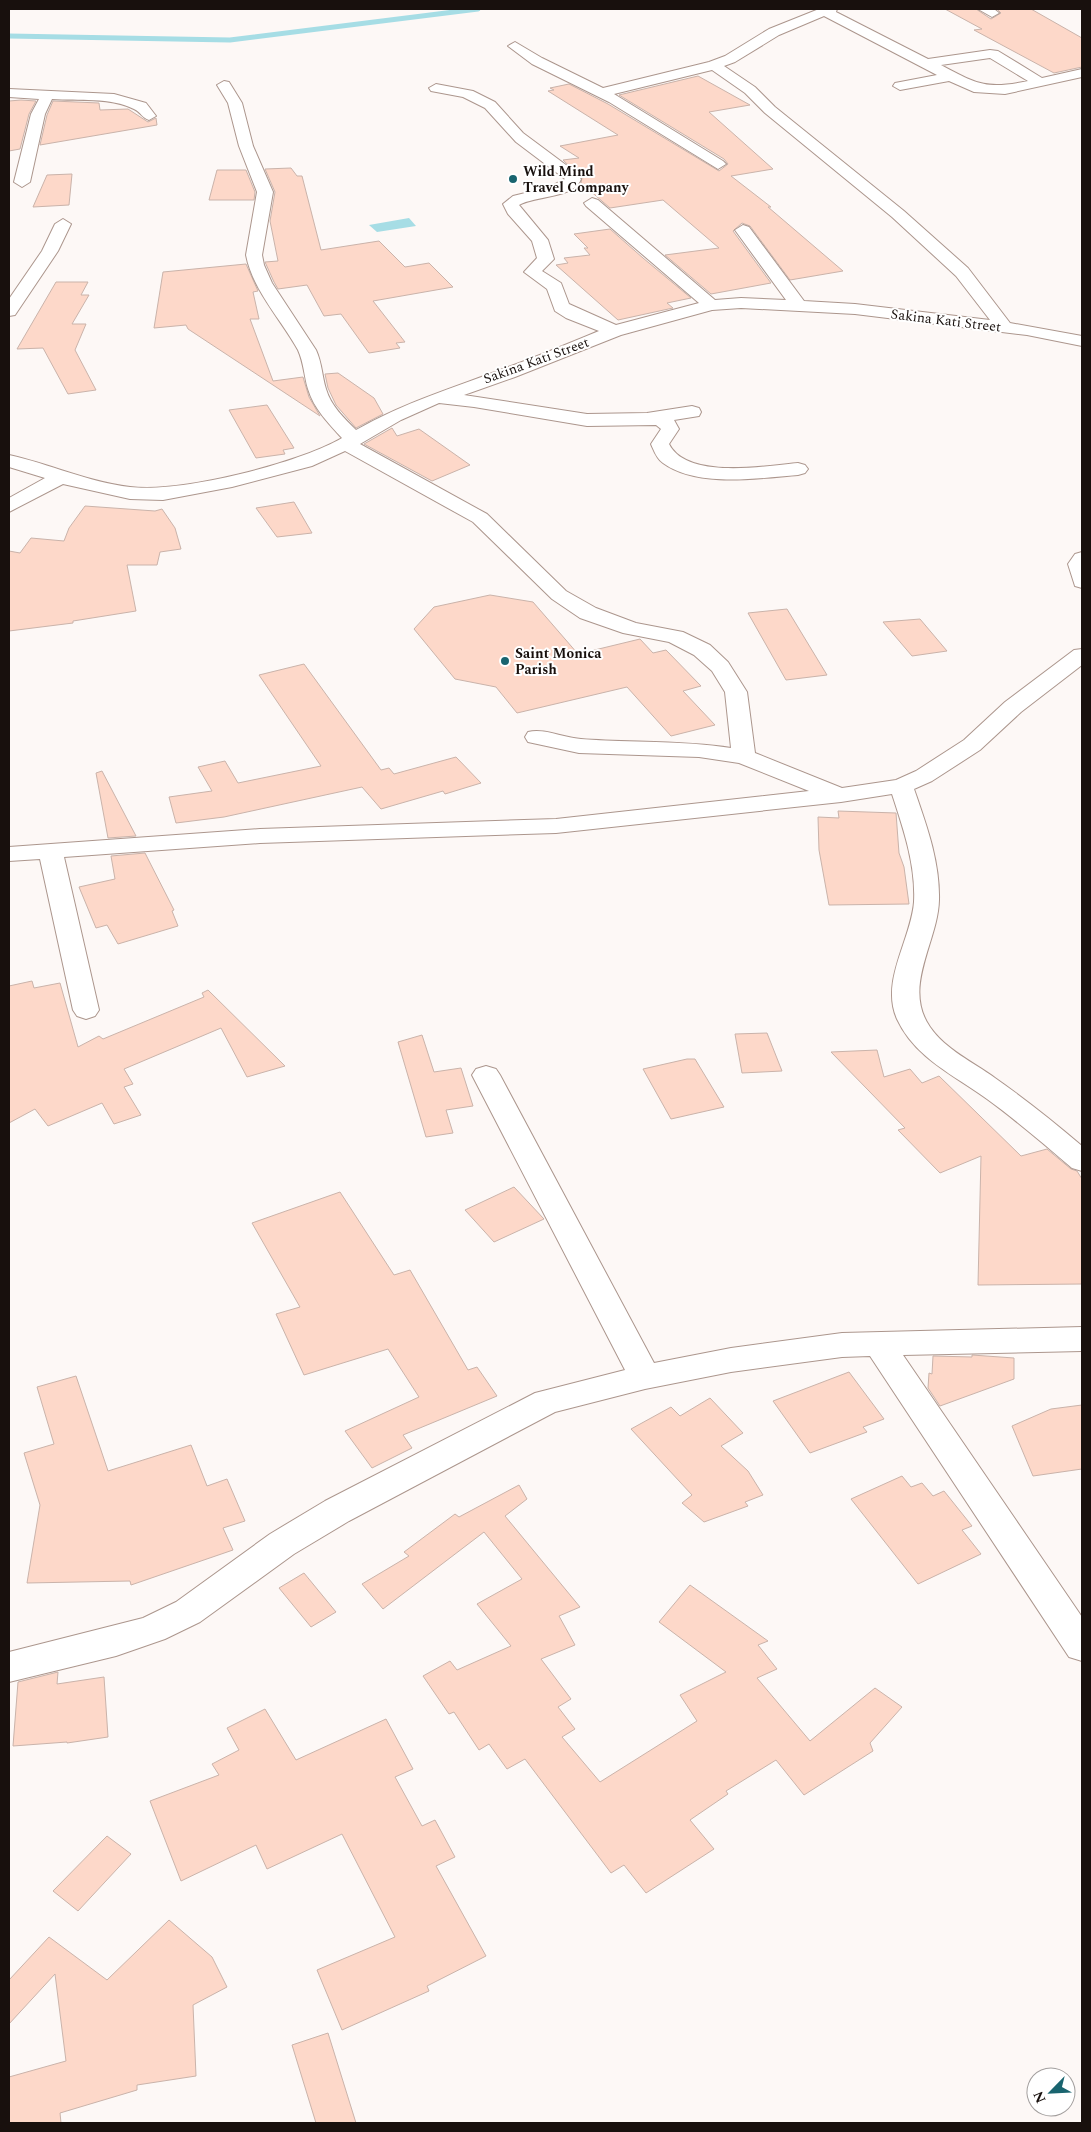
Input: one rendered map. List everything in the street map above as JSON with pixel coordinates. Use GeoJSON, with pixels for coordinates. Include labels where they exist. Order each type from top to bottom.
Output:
{"type":"FeatureCollection","features":[{"type":"Feature","properties":{"kind":"street"},"geometry":{"type":"LineString","coordinates":[[600,93],[714,65],[730,59],[774,32],[828,10],[974,88],[990,91],[1082,73]]}},
{"type":"Feature","properties":{"kind":"street"},"geometry":{"type":"LineString","coordinates":[[515,46],[537,61],[600,93],[718,164]]}},
{"type":"Feature","properties":{"kind":"street"},"geometry":{"type":"LineString","coordinates":[[929,63],[990,54],[998,55],[1041,82]]}},
{"type":"Feature","properties":{"kind":"street"},"geometry":{"type":"LineString","coordinates":[[714,65],[750,90],[770,110],[898,214],[962,272],[1004,327]]}},
{"type":"Feature","properties":{"kind":"street"},"geometry":{"type":"LineString","coordinates":[[900,86],[953,76]]}},
{"type":"Feature","properties":{"kind":"street"},"geometry":{"type":"LineString","coordinates":[[224,85],[234,103],[246,146],[265,192],[254,255],[255,264],[261,278],[292,324],[313,365],[314,381],[319,396],[349,441],[480,518],[559,594],[588,612],[631,628],[675,637],[702,650],[720,667],[736,692],[744,757]]}},
{"type":"Feature","properties":{"kind":"street"},"geometry":{"type":"LineString","coordinates":[[436,88],[467,93],[486,103],[497,111],[508,128],[573,179],[573,181],[554,191],[519,199],[511,204],[514,211],[540,240],[546,259],[532,272],[555,287],[561,307],[572,314],[614,331]]}},
{"type":"Feature","properties":{"kind":"street"},"geometry":{"type":"LineString","coordinates":[[9,93],[114,98],[140,106],[149,116]]}},
{"type":"Feature","properties":{"kind":"street"},"geometry":{"type":"LineString","coordinates":[[22,182],[38,114],[48,94]]}},
{"type":"Feature","properties":{"kind":"street"},"geometry":{"type":"LineString","coordinates":[[592,203],[710,305]]}},
{"type":"Feature","properties":{"kind":"street"},"geometry":{"type":"LineString","coordinates":[[9,311],[50,251],[63,224]]}},
{"type":"Feature","properties":{"kind":"street"},"geometry":{"type":"LineString","coordinates":[[744,230],[798,304]]}},
{"type":"Feature","properties":{"kind":"street","name":"Sakina Kati Street"},"geometry":{"type":"LineString","coordinates":[[9,461],[104,489],[130,494],[162,494],[278,470],[304,462],[349,441],[394,416],[436,398],[614,331],[710,305],[740,302],[798,304],[855,309],[1004,327],[1082,341]]}},
{"type":"Feature","properties":{"kind":"street"},"geometry":{"type":"LineString","coordinates":[[436,398],[520,408],[574,419],[660,420],[669,425],[670,429],[660,444],[670,460],[683,466],[716,472],[798,469]]}},
{"type":"Feature","properties":{"kind":"street"},"geometry":{"type":"LineString","coordinates":[[647,419],[692,412]]}},
{"type":"Feature","properties":{"kind":"street"},"geometry":{"type":"LineString","coordinates":[[9,506],[62,477]]}},
{"type":"Feature","properties":{"kind":"street"},"geometry":{"type":"LineString","coordinates":[[1082,558],[1078,564],[1082,582]]}},
{"type":"Feature","properties":{"kind":"street"},"geometry":{"type":"LineString","coordinates":[[9,854],[260,836],[556,826],[841,795],[901,786],[924,776],[972,745],[1013,707],[1082,654]]}},
{"type":"Feature","properties":{"kind":"street"},"geometry":{"type":"LineString","coordinates":[[536,737],[579,746],[699,750],[744,757],[841,795]]}},
{"type":"Feature","properties":{"kind":"street"},"geometry":{"type":"LineString","coordinates":[[901,786],[919,840],[925,880],[925,916],[904,984],[910,1018],[921,1036],[948,1062],[983,1082],[1082,1161]]}},
{"type":"Feature","properties":{"kind":"street"},"geometry":{"type":"LineString","coordinates":[[50,851],[86,1010]]}},
{"type":"Feature","properties":{"kind":"street"},"geometry":{"type":"LineString","coordinates":[[486,1075],[645,1377]]}},
{"type":"Feature","properties":{"kind":"street"},"geometry":{"type":"LineString","coordinates":[[9,1667],[116,1641],[154,1629],[188,1612],[282,1544],[338,1511],[546,1402],[645,1377],[731,1360],[842,1345],[1082,1339]]}},
{"type":"Feature","properties":{"kind":"street"},"geometry":{"type":"LineString","coordinates":[[879,1344],[1082,1646]]}},
{"type":"Feature","properties":{"kind":"water"},"geometry":{"type":"Polygon","coordinates":[[[409,218],[416,226],[377,232],[369,225],[409,218]]]}},
{"type":"Feature","properties":{"kind":"building"},"geometry":{"type":"Polygon","coordinates":[[[945,9],[976,9],[991,19],[1001,13],[997,9],[1031,9],[1082,38],[1082,67],[1054,73],[974,30],[982,29],[945,9]]]}},
{"type":"Feature","properties":{"kind":"building"},"geometry":{"type":"Polygon","coordinates":[[[698,76],[750,105],[709,112],[773,169],[731,176],[771,207],[768,207],[843,271],[790,280],[750,226],[742,223],[733,231],[771,283],[711,294],[665,255],[719,248],[663,200],[610,208],[581,183],[582,178],[563,160],[579,158],[560,146],[618,135],[548,91],[554,90],[550,88],[569,84],[608,104],[719,171],[728,164],[724,159],[619,95],[698,76]]]}},
{"type":"Feature","properties":{"kind":"building"},"geometry":{"type":"Polygon","coordinates":[[[9,101],[36,101],[29,114],[20,149],[9,151],[9,101]]]}},
{"type":"Feature","properties":{"kind":"building"},"geometry":{"type":"Polygon","coordinates":[[[53,101],[99,103],[100,110],[128,109],[148,122],[156,118],[157,125],[40,145],[47,115],[53,101]]]}},
{"type":"Feature","properties":{"kind":"building"},"geometry":{"type":"Polygon","coordinates":[[[291,168],[297,176],[302,176],[321,250],[379,241],[405,267],[429,263],[453,287],[373,301],[405,342],[396,343],[400,348],[369,353],[341,314],[324,316],[307,285],[278,289],[265,262],[278,261],[270,221],[275,192],[265,169],[291,168]]]}},
{"type":"Feature","properties":{"kind":"building"},"geometry":{"type":"Polygon","coordinates":[[[217,170],[246,170],[255,192],[254,200],[209,200],[217,170]]]}},
{"type":"Feature","properties":{"kind":"building"},"geometry":{"type":"Polygon","coordinates":[[[72,174],[69,205],[33,207],[47,175],[72,174]]]}},
{"type":"Feature","properties":{"kind":"building"},"geometry":{"type":"Polygon","coordinates":[[[610,229],[691,298],[667,303],[673,308],[618,320],[556,265],[568,263],[564,258],[590,255],[584,248],[588,248],[574,234],[610,229]]]}},
{"type":"Feature","properties":{"kind":"building"},"geometry":{"type":"Polygon","coordinates":[[[246,264],[258,291],[253,292],[259,319],[250,319],[273,381],[303,377],[309,397],[320,416],[188,329],[186,325],[154,328],[163,272],[246,264]]]}},
{"type":"Feature","properties":{"kind":"building"},"geometry":{"type":"Polygon","coordinates":[[[56,282],[88,282],[81,295],[89,295],[72,324],[86,324],[75,350],[96,390],[68,394],[43,348],[17,349],[56,282]]]}},
{"type":"Feature","properties":{"kind":"building"},"geometry":{"type":"Polygon","coordinates":[[[338,373],[374,398],[383,414],[356,428],[336,405],[328,388],[325,374],[338,373]]]}},
{"type":"Feature","properties":{"kind":"building"},"geometry":{"type":"Polygon","coordinates":[[[267,405],[294,448],[283,450],[285,454],[256,458],[229,410],[267,405]]]}},
{"type":"Feature","properties":{"kind":"building"},"geometry":{"type":"Polygon","coordinates":[[[392,428],[397,436],[419,429],[470,465],[432,481],[364,444],[392,428]]]}},
{"type":"Feature","properties":{"kind":"building"},"geometry":{"type":"Polygon","coordinates":[[[294,502],[312,533],[277,537],[256,508],[294,502]]]}},
{"type":"Feature","properties":{"kind":"building"},"geometry":{"type":"Polygon","coordinates":[[[85,506],[155,511],[162,509],[175,528],[181,549],[160,552],[157,565],[127,565],[136,611],[73,621],[73,623],[9,631],[9,551],[20,553],[31,538],[64,541],[69,528],[85,506]]]}},
{"type":"Feature","properties":{"kind":"building","name":"Saint Monica Parish"},"geometry":{"type":"Polygon","coordinates":[[[490,595],[533,602],[578,654],[640,639],[653,653],[666,650],[701,686],[683,691],[715,725],[671,736],[627,687],[517,713],[496,687],[455,679],[414,629],[434,607],[490,595]]]}},
{"type":"Feature","properties":{"kind":"building"},"geometry":{"type":"Polygon","coordinates":[[[787,609],[827,675],[786,680],[748,613],[787,609]]]}},
{"type":"Feature","properties":{"kind":"building"},"geometry":{"type":"Polygon","coordinates":[[[920,619],[947,651],[912,656],[883,622],[920,619]]]}},
{"type":"Feature","properties":{"kind":"building"},"geometry":{"type":"Polygon","coordinates":[[[304,664],[381,770],[389,768],[394,774],[456,757],[481,783],[445,794],[443,791],[381,809],[362,787],[224,817],[176,823],[169,797],[212,791],[198,767],[225,761],[238,783],[321,766],[259,675],[304,664]]]}},
{"type":"Feature","properties":{"kind":"building"},"geometry":{"type":"Polygon","coordinates":[[[102,771],[136,836],[108,838],[96,773],[102,771]]]}},
{"type":"Feature","properties":{"kind":"building"},"geometry":{"type":"Polygon","coordinates":[[[838,811],[896,813],[899,853],[904,867],[909,904],[829,905],[819,850],[818,817],[839,818],[838,811]]]}},
{"type":"Feature","properties":{"kind":"building"},"geometry":{"type":"Polygon","coordinates":[[[145,853],[174,910],[172,911],[178,926],[118,944],[107,925],[96,928],[79,887],[115,879],[111,856],[145,853]]]}},
{"type":"Feature","properties":{"kind":"building"},"geometry":{"type":"Polygon","coordinates":[[[32,981],[34,988],[60,983],[78,1047],[99,1036],[103,1039],[204,997],[202,993],[208,990],[285,1066],[247,1077],[221,1028],[124,1069],[133,1084],[124,1087],[141,1115],[114,1124],[102,1103],[48,1126],[35,1109],[9,1123],[9,986],[32,981]]]}},
{"type":"Feature","properties":{"kind":"building"},"geometry":{"type":"Polygon","coordinates":[[[767,1033],[782,1071],[742,1073],[735,1034],[767,1033]]]}},
{"type":"Feature","properties":{"kind":"building"},"geometry":{"type":"Polygon","coordinates":[[[422,1035],[434,1072],[461,1068],[473,1106],[446,1110],[453,1133],[426,1137],[398,1042],[422,1035]]]}},
{"type":"Feature","properties":{"kind":"building"},"geometry":{"type":"Polygon","coordinates":[[[877,1050],[884,1077],[910,1069],[922,1083],[939,1076],[1021,1156],[1047,1149],[1071,1169],[1077,1171],[1082,1179],[1082,1284],[978,1285],[981,1156],[940,1173],[898,1130],[905,1128],[831,1052],[877,1050]]]}},
{"type":"Feature","properties":{"kind":"building"},"geometry":{"type":"Polygon","coordinates":[[[687,1059],[695,1059],[724,1107],[671,1119],[643,1069],[687,1059]]]}},
{"type":"Feature","properties":{"kind":"building"},"geometry":{"type":"Polygon","coordinates":[[[514,1187],[544,1219],[494,1242],[465,1210],[514,1187]]]}},
{"type":"Feature","properties":{"kind":"building"},"geometry":{"type":"Polygon","coordinates":[[[340,1192],[394,1275],[410,1270],[468,1370],[477,1367],[497,1396],[403,1435],[412,1448],[372,1468],[345,1431],[419,1397],[388,1349],[304,1375],[276,1314],[300,1307],[252,1223],[340,1192]]]}},
{"type":"Feature","properties":{"kind":"building"},"geometry":{"type":"Polygon","coordinates":[[[972,1355],[1014,1358],[1014,1379],[940,1406],[928,1388],[929,1373],[932,1374],[933,1356],[972,1357],[972,1355]]]}},
{"type":"Feature","properties":{"kind":"building"},"geometry":{"type":"Polygon","coordinates":[[[849,1372],[884,1419],[863,1427],[867,1432],[810,1453],[773,1401],[849,1372]]]}},
{"type":"Feature","properties":{"kind":"building"},"geometry":{"type":"Polygon","coordinates":[[[76,1376],[108,1471],[191,1445],[207,1486],[227,1479],[245,1521],[223,1528],[233,1550],[131,1585],[130,1581],[27,1583],[40,1505],[24,1453],[54,1444],[37,1387],[76,1376]]]}},
{"type":"Feature","properties":{"kind":"building"},"geometry":{"type":"Polygon","coordinates":[[[710,1398],[743,1433],[721,1446],[748,1471],[763,1495],[745,1502],[748,1506],[704,1522],[682,1503],[692,1495],[631,1429],[671,1407],[680,1416],[710,1398]]]}},
{"type":"Feature","properties":{"kind":"building"},"geometry":{"type":"Polygon","coordinates":[[[1082,1405],[1082,1469],[1033,1476],[1012,1426],[1051,1409],[1082,1405]]]}},
{"type":"Feature","properties":{"kind":"building"},"geometry":{"type":"Polygon","coordinates":[[[902,1476],[911,1487],[922,1483],[933,1496],[944,1491],[972,1526],[962,1530],[981,1554],[918,1584],[851,1499],[902,1476]]]}},
{"type":"Feature","properties":{"kind":"building"},"geometry":{"type":"Polygon","coordinates":[[[519,1485],[527,1499],[505,1516],[580,1607],[559,1616],[575,1645],[541,1659],[571,1699],[558,1707],[575,1729],[562,1737],[600,1782],[697,1721],[680,1695],[726,1672],[659,1622],[690,1585],[768,1641],[758,1645],[777,1669],[757,1678],[810,1741],[875,1688],[902,1707],[870,1743],[873,1751],[804,1795],[776,1760],[726,1791],[728,1794],[690,1820],[714,1849],[646,1893],[624,1865],[611,1873],[525,1759],[507,1769],[489,1744],[479,1750],[454,1712],[449,1714],[423,1676],[450,1661],[457,1670],[511,1646],[477,1604],[522,1579],[484,1532],[383,1609],[362,1584],[409,1556],[404,1552],[455,1514],[459,1517],[519,1485]]]}},
{"type":"Feature","properties":{"kind":"building"},"geometry":{"type":"Polygon","coordinates":[[[304,1573],[336,1612],[311,1627],[279,1588],[304,1573]]]}},
{"type":"Feature","properties":{"kind":"building"},"geometry":{"type":"Polygon","coordinates":[[[58,1672],[57,1684],[104,1677],[108,1737],[67,1743],[13,1746],[18,1682],[58,1672]]]}},
{"type":"Feature","properties":{"kind":"building"},"geometry":{"type":"Polygon","coordinates":[[[265,1709],[296,1760],[386,1719],[413,1769],[395,1777],[422,1826],[435,1820],[455,1857],[436,1866],[486,1956],[427,1986],[429,1991],[342,2030],[317,1970],[395,1937],[342,1834],[267,1869],[256,1845],[181,1881],[150,1801],[219,1775],[212,1764],[239,1750],[227,1728],[265,1709]]]}},
{"type":"Feature","properties":{"kind":"building"},"geometry":{"type":"Polygon","coordinates":[[[107,1836],[131,1854],[78,1911],[53,1891],[107,1836]]]}},
{"type":"Feature","properties":{"kind":"building"},"geometry":{"type":"Polygon","coordinates":[[[169,1920],[212,1957],[227,1987],[193,2005],[196,2076],[137,2085],[137,2090],[60,2113],[61,2123],[9,2123],[9,2077],[66,2061],[55,1974],[9,2024],[9,1980],[49,1937],[107,1980],[169,1920]]]}},
{"type":"Feature","properties":{"kind":"building"},"geometry":{"type":"Polygon","coordinates":[[[328,2033],[356,2123],[316,2123],[292,2045],[328,2033]]]}},
{"type":"Feature","properties":{"kind":"waterway"},"geometry":{"type":"LineString","coordinates":[[9,36],[230,40],[478,9]]}},
{"type":"Feature","properties":{"kind":"place","name":"Wild Mind Travel Company"},"geometry":{"type":"Point","coordinates":[513,179]}},
{"type":"Feature","properties":{"kind":"place","name":"Saint Monica Parish"},"geometry":{"type":"Point","coordinates":[505,661]}}]}
